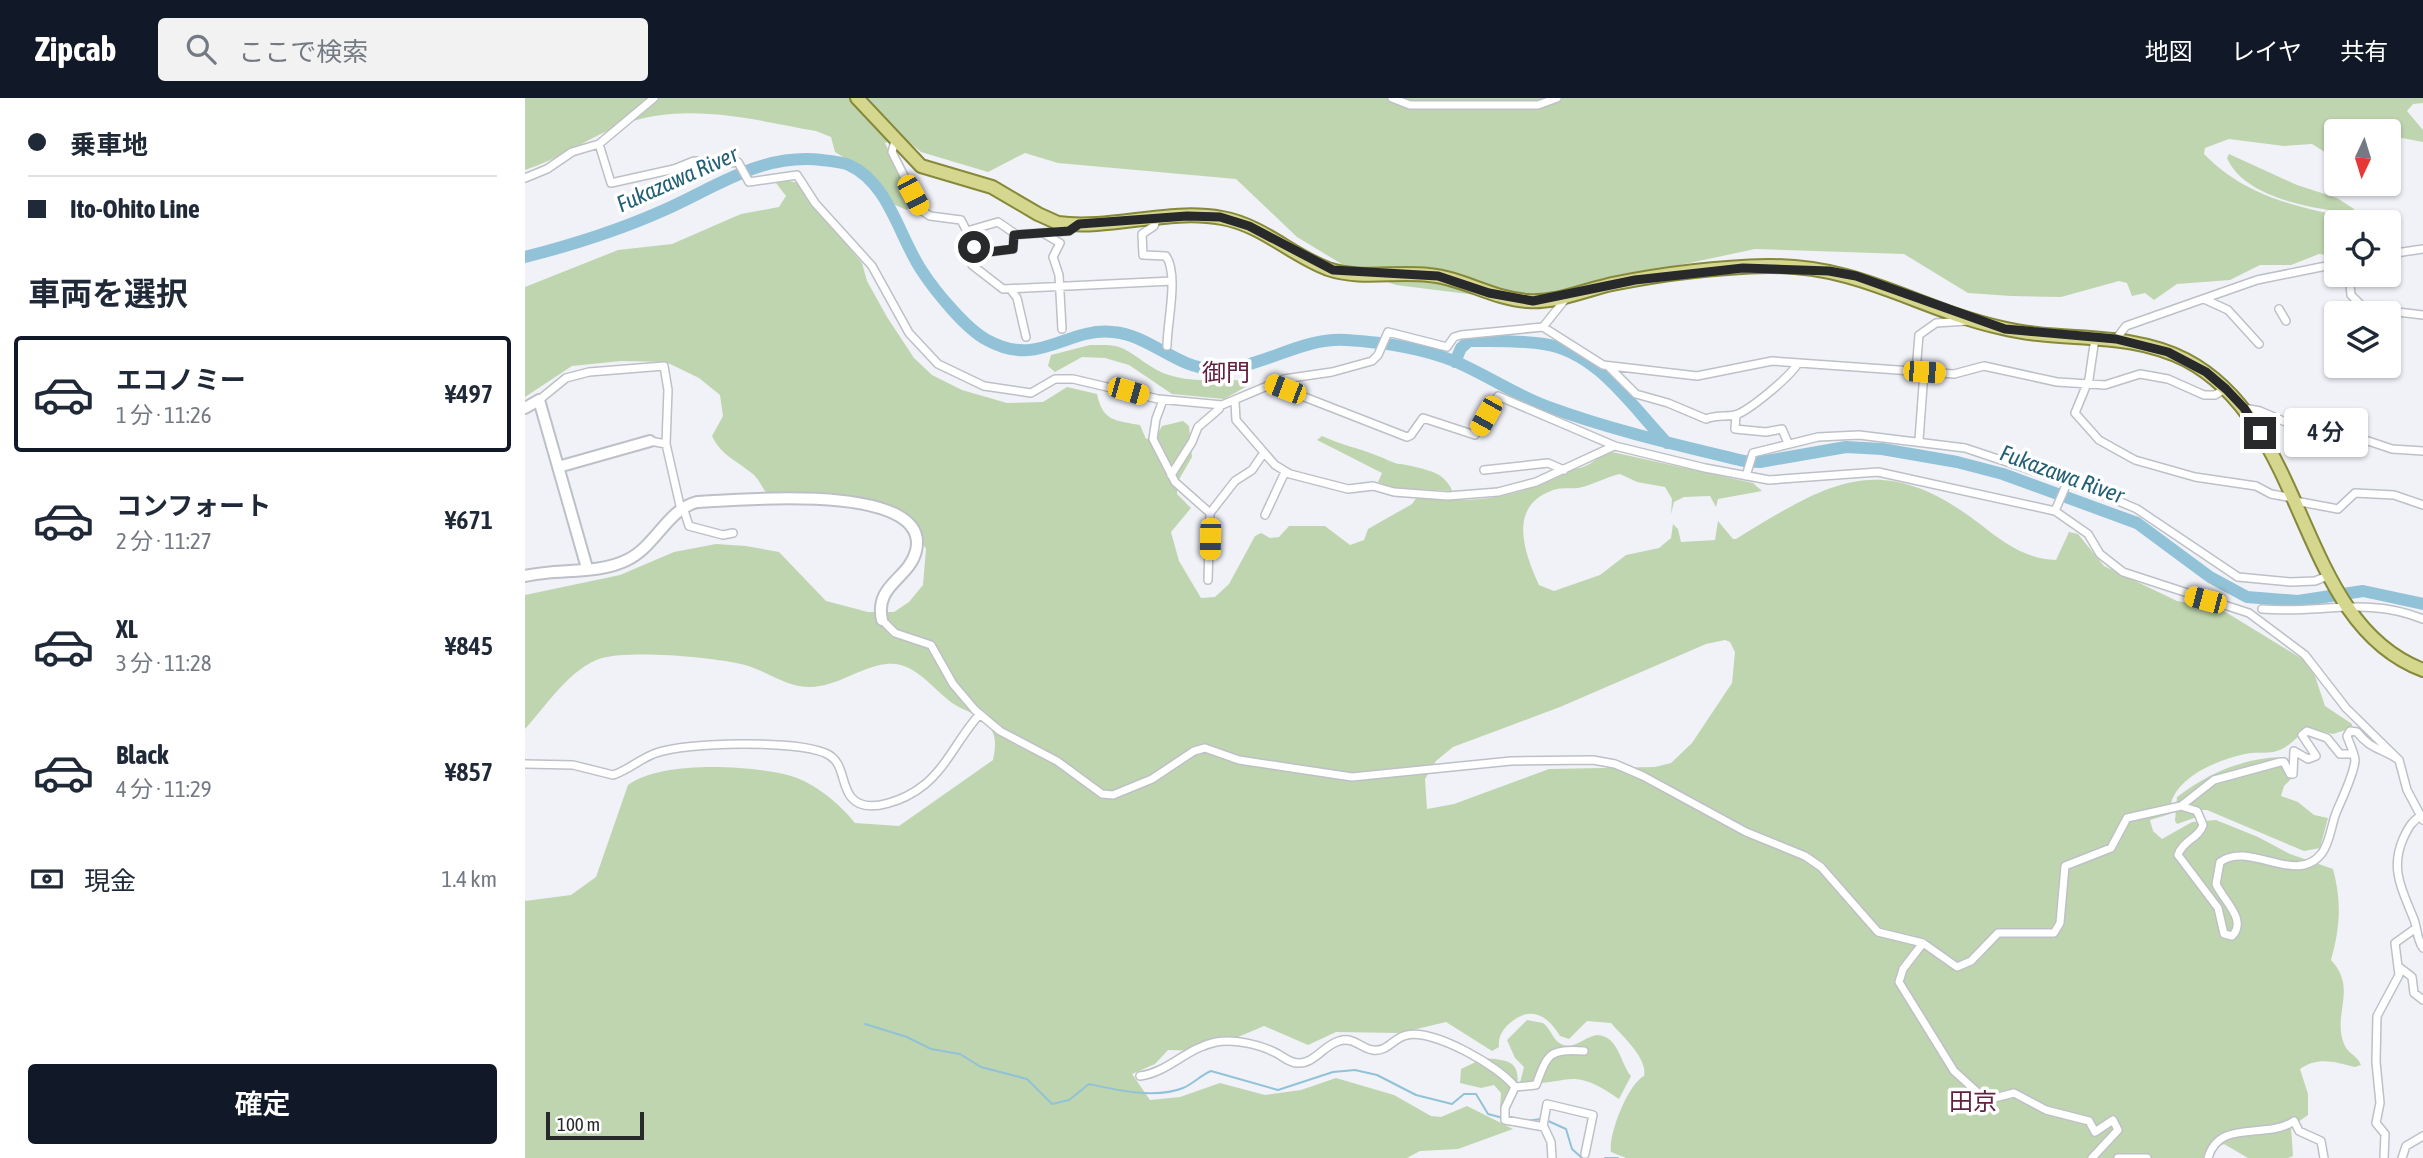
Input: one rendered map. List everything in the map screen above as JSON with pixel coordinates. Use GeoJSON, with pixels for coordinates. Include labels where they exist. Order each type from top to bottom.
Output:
{"type":"FeatureCollection","features":[{"type":"Feature","properties":{"kind":"main road"},"geometry":{"type":"LineString","coordinates":[[857,98],[921,166],[999,190],[1049,220],[1079,224],[1210,216],[1232,220],[1272,238],[1317,264],[1345,273],[1438,276],[1522,300],[1568,296],[1616,283],[1685,274],[1756,267],[1801,268],[1856,276],[2005,329],[2116,339],[2168,352],[2206,372],[2244,408],[2294,499],[2346,605],[2373,640],[2402,661],[2423,670]]}},
{"type":"Feature","properties":{"kind":"street"},"geometry":{"type":"LineString","coordinates":[[525,178],[547,169],[572,152],[599,144],[654,98]]}},
{"type":"Feature","properties":{"kind":"street"},"geometry":{"type":"LineString","coordinates":[[1392,98],[1410,105],[1538,105],[1557,98]]}},
{"type":"Feature","properties":{"kind":"street"},"geometry":{"type":"LineString","coordinates":[[895,141],[892,152],[921,210],[930,216],[959,218],[973,243],[971,261],[976,269],[1003,289],[1172,281]]}},
{"type":"Feature","properties":{"kind":"street"},"geometry":{"type":"LineString","coordinates":[[599,144],[611,183],[694,162],[738,162],[747,181],[797,175],[815,203],[871,266],[909,333],[938,364],[984,386],[1023,393],[1035,391],[1055,379],[1073,379],[1163,400],[1218,407],[1235,402],[1270,384],[1296,376],[1332,372],[1373,361],[1378,355],[1385,334],[1392,332],[1447,347],[1454,337],[1461,335],[1543,327],[1609,367],[1640,396],[1668,403],[1706,419],[1714,414],[1735,415],[1781,385],[1798,363]]}},
{"type":"Feature","properties":{"kind":"street"},"geometry":{"type":"LineString","coordinates":[[1157,218],[1154,226],[1142,234],[1143,255],[1168,257],[1172,281],[1167,346]]}},
{"type":"Feature","properties":{"kind":"street"},"geometry":{"type":"LineString","coordinates":[[967,231],[998,222],[1014,235],[1069,231],[1079,224]]}},
{"type":"Feature","properties":{"kind":"street"},"geometry":{"type":"LineString","coordinates":[[1043,233],[1059,243],[1053,257],[1059,287],[1062,329]]}},
{"type":"Feature","properties":{"kind":"street"},"geometry":{"type":"LineString","coordinates":[[973,254],[1013,249],[1014,235]]}},
{"type":"Feature","properties":{"kind":"street"},"geometry":{"type":"LineString","coordinates":[[2401,252],[2423,249]]}},
{"type":"Feature","properties":{"kind":"street"},"geometry":{"type":"LineString","coordinates":[[2116,339],[2126,327],[2257,280],[2324,266]]}},
{"type":"Feature","properties":{"kind":"street"},"geometry":{"type":"LineString","coordinates":[[2350,287],[2351,295],[2364,309],[2423,315]]}},
{"type":"Feature","properties":{"kind":"street"},"geometry":{"type":"LineString","coordinates":[[1011,290],[1017,298],[1026,337]]}},
{"type":"Feature","properties":{"kind":"street"},"geometry":{"type":"LineString","coordinates":[[1543,327],[1568,296]]}},
{"type":"Feature","properties":{"kind":"street"},"geometry":{"type":"LineString","coordinates":[[2204,299],[2228,310],[2259,344]]}},
{"type":"Feature","properties":{"kind":"street"},"geometry":{"type":"LineString","coordinates":[[2279,309],[2286,321]]}},
{"type":"Feature","properties":{"kind":"street"},"geometry":{"type":"LineString","coordinates":[[1919,440],[1919,335],[1936,323],[1962,323],[1970,318]]}},
{"type":"Feature","properties":{"kind":"street"},"geometry":{"type":"LineString","coordinates":[[2095,338],[2086,384],[2076,415],[2107,445],[2135,460],[2178,473],[2231,484],[2250,484],[2271,494],[2338,509],[2355,493],[2394,495],[2423,505]]}},
{"type":"Feature","properties":{"kind":"street"},"geometry":{"type":"LineString","coordinates":[[1609,367],[1697,376],[1772,361],[1918,369],[1958,374],[1984,366],[2049,381],[2109,384],[2140,374],[2175,381],[2204,395],[2215,395],[2226,389]]}},
{"type":"Feature","properties":{"kind":"street"},"geometry":{"type":"LineString","coordinates":[[525,408],[566,378],[589,372],[664,366],[668,390],[666,444],[689,526],[723,535],[733,533]]}},
{"type":"Feature","properties":{"kind":"street"},"geometry":{"type":"LineString","coordinates":[[1270,384],[1407,437],[1412,435],[1423,418],[1475,435],[1498,396],[1615,446],[1746,475],[1785,480],[1863,471],[1878,472],[2056,509],[2088,534],[2100,554],[2123,572],[2253,616],[2305,655],[2346,708],[2399,760],[2407,790],[2422,817],[2407,829],[2396,862],[2403,900],[2415,921],[2423,948]]}},
{"type":"Feature","properties":{"kind":"street"},"geometry":{"type":"LineString","coordinates":[[539,400],[587,568]]}},
{"type":"Feature","properties":{"kind":"street"},"geometry":{"type":"LineString","coordinates":[[1163,400],[1153,439],[1171,475],[1185,493],[1210,513]]}},
{"type":"Feature","properties":{"kind":"street"},"geometry":{"type":"LineString","coordinates":[[1235,402],[1236,421]]}},
{"type":"Feature","properties":{"kind":"street"},"geometry":{"type":"LineString","coordinates":[[1218,407],[1236,421],[1263,454],[1285,472],[1348,489],[1377,486],[1394,492],[1463,496],[1519,488],[1615,446]]}},
{"type":"Feature","properties":{"kind":"street"},"geometry":{"type":"LineString","coordinates":[[1171,475],[1198,427],[1218,407]]}},
{"type":"Feature","properties":{"kind":"street"},"geometry":{"type":"LineString","coordinates":[[2244,408],[2260,411],[2290,424],[2318,424],[2392,449],[2423,452]]}},
{"type":"Feature","properties":{"kind":"street"},"geometry":{"type":"LineString","coordinates":[[1735,415],[1735,429],[1760,432],[1782,429],[1788,443]]}},
{"type":"Feature","properties":{"kind":"street"},"geometry":{"type":"LineString","coordinates":[[1746,475],[1760,432]]}},
{"type":"Feature","properties":{"kind":"street"},"geometry":{"type":"LineString","coordinates":[[1755,453],[1788,443],[1859,435],[1919,440],[1978,452],[2145,513],[2238,577],[2290,582],[2332,579]]}},
{"type":"Feature","properties":{"kind":"street"},"geometry":{"type":"LineString","coordinates":[[558,467],[650,441],[666,444]]}},
{"type":"Feature","properties":{"kind":"street"},"geometry":{"type":"LineString","coordinates":[[1208,580],[1210,513],[1235,481],[1252,470],[1263,454]]}},
{"type":"Feature","properties":{"kind":"street"},"geometry":{"type":"LineString","coordinates":[[1484,470],[1540,463],[1553,464],[1564,470]]}},
{"type":"Feature","properties":{"kind":"street"},"geometry":{"type":"LineString","coordinates":[[1265,515],[1285,472]]}},
{"type":"Feature","properties":{"kind":"street"},"geometry":{"type":"LineString","coordinates":[[2056,509],[2066,485]]}},
{"type":"Feature","properties":{"kind":"street"},"geometry":{"type":"LineString","coordinates":[[525,576],[617,564],[637,555],[682,508],[697,502],[823,499],[860,502],[898,513],[914,529],[917,547],[910,564],[884,593],[880,607],[882,620],[895,633],[931,645],[958,691],[1000,731],[1058,761],[1097,791],[1108,795],[1152,779],[1194,751],[1205,748],[1255,763],[1352,777],[1511,761],[1609,762],[1643,776],[1746,832],[1805,856],[1822,867],[1878,932],[1923,943],[1957,967],[1971,961],[1998,933],[2054,933],[2060,923],[2065,866],[2111,848],[2127,818],[2181,806],[2216,779],[2280,762],[2284,762],[2291,775],[2295,771],[2294,751],[2308,759],[2316,756],[2302,735],[2307,731],[2327,738],[2340,754],[2353,754]]}},
{"type":"Feature","properties":{"kind":"street"},"geometry":{"type":"LineString","coordinates":[[2262,609],[2296,611],[2346,605],[2381,607],[2423,619]]}},
{"type":"Feature","properties":{"kind":"street"},"geometry":{"type":"LineString","coordinates":[[525,764],[573,765],[613,775],[653,753],[684,746],[736,744],[823,751],[838,764],[851,797],[860,805],[870,807],[886,803],[924,785],[980,714]]}},
{"type":"Feature","properties":{"kind":"street"},"geometry":{"type":"LineString","coordinates":[[2181,806],[2197,811],[2203,825],[2201,831],[2180,849],[2178,855],[2218,908],[2224,934],[2232,936],[2238,928],[2238,918],[2216,884],[2220,862],[2232,855],[2277,864],[2308,864],[2315,860],[2327,845],[2355,762],[2347,736],[2353,731],[2366,745],[2380,748],[2399,760]]}},
{"type":"Feature","properties":{"kind":"street"},"geometry":{"type":"LineString","coordinates":[[2384,1158],[2385,1134],[2376,1122],[2380,1103],[2376,1062],[2377,1016],[2382,1002],[2397,980],[2399,967],[2395,943],[2416,928]]}},
{"type":"Feature","properties":{"kind":"street"},"geometry":{"type":"LineString","coordinates":[[1923,943],[1903,969],[1899,982],[1954,1071],[1986,1100],[2014,1093],[2046,1110],[2089,1121],[2095,1132],[2113,1120],[2118,1130],[2092,1158]]}},
{"type":"Feature","properties":{"kind":"street"},"geometry":{"type":"LineString","coordinates":[[2399,967],[2412,976],[2414,993],[2423,1000]]}},
{"type":"Feature","properties":{"kind":"street"},"geometry":{"type":"LineString","coordinates":[[1140,1076],[1165,1069],[1180,1055],[1197,1046],[1220,1041],[1250,1044],[1275,1052],[1293,1063],[1306,1063],[1337,1041],[1349,1040],[1370,1050],[1383,1050],[1406,1035],[1423,1036],[1452,1045],[1506,1076],[1515,1087]]}},
{"type":"Feature","properties":{"kind":"street"},"geometry":{"type":"LineString","coordinates":[[1515,1087],[1536,1085],[1546,1059],[1552,1054],[1564,1049],[1584,1051]]}},
{"type":"Feature","properties":{"kind":"street"},"geometry":{"type":"LineString","coordinates":[[1515,1087],[1504,1108],[1505,1118],[1544,1122]]}},
{"type":"Feature","properties":{"kind":"street"},"geometry":{"type":"LineString","coordinates":[[1552,1158],[1551,1142],[1544,1122],[1547,1104],[1593,1115],[1585,1154]]}},
{"type":"Feature","properties":{"kind":"street"},"geometry":{"type":"LineString","coordinates":[[2208,1158],[2213,1143],[2221,1137],[2257,1129],[2280,1130],[2294,1121],[2299,1131],[2321,1141],[2324,1158]]}},
{"type":"Feature","properties":{"kind":"street"},"geometry":{"type":"LineString","coordinates":[[2402,1158],[2406,1146],[2423,1136]]}},
{"type":"Feature","properties":{"kind":"street"},"geometry":{"type":"LineString","coordinates":[[2118,1158],[2147,1158]]}},
{"type":"Feature","properties":{"kind":"green space"},"geometry":{"type":"Polygon","coordinates":[[[525,98],[2423,98],[2423,103],[2413,104],[2407,111],[2423,130],[2423,142],[2401,138],[2401,119],[2324,119],[2324,152],[2312,144],[2284,146],[2229,139],[2205,148],[2204,154],[2236,180],[2271,197],[2324,212],[2324,255],[2291,265],[2260,265],[2230,280],[2177,284],[2154,300],[2145,293],[2132,296],[2127,283],[2119,281],[2061,297],[1968,293],[1904,254],[1755,249],[1516,300],[1396,285],[1350,269],[1297,237],[1236,179],[1058,163],[1025,153],[988,172],[921,152],[902,136],[885,143],[914,201],[907,210],[895,205],[862,169],[835,152],[831,137],[816,131],[769,122],[697,113],[650,117],[627,123],[525,170],[525,98]]]}},
{"type":"Feature","properties":{"kind":"green space"},"geometry":{"type":"Polygon","coordinates":[[[2229,154],[2324,196],[2337,198],[2354,210],[2319,208],[2264,192],[2236,172],[2227,158],[2229,154]]]}},
{"type":"Feature","properties":{"kind":"green space"},"geometry":{"type":"Polygon","coordinates":[[[784,180],[799,183],[810,202],[862,263],[867,281],[887,317],[914,358],[932,375],[962,390],[1007,403],[1043,402],[1067,387],[1097,394],[1107,415],[1140,425],[1146,439],[1156,437],[1162,426],[1183,421],[1189,426],[1192,457],[1177,483],[1177,494],[1191,508],[1171,532],[1179,561],[1201,598],[1215,597],[1229,584],[1255,536],[1261,533],[1270,538],[1279,537],[1289,526],[1325,526],[1350,545],[1364,540],[1368,529],[1412,504],[1417,497],[1480,499],[1517,492],[1555,479],[1612,452],[1753,483],[1762,491],[1718,499],[1716,507],[1710,496],[1684,497],[1674,502],[1671,514],[1672,499],[1665,487],[1637,482],[1620,474],[1584,487],[1551,491],[1538,498],[1524,519],[1525,545],[1539,585],[1554,591],[1600,575],[1626,555],[1659,548],[1671,538],[1673,524],[1678,529],[1681,542],[1715,540],[1718,521],[1733,539],[1736,539],[1800,502],[1829,489],[1857,481],[1884,480],[1913,486],[1945,500],[2006,543],[2034,556],[2056,560],[2069,532],[2078,534],[2104,566],[2177,601],[2219,608],[2304,660],[2315,676],[2325,706],[2352,724],[2352,728],[2333,734],[2308,728],[2278,751],[2245,754],[2208,767],[2185,782],[2177,791],[2171,802],[2170,814],[2150,820],[2153,831],[2162,839],[2192,822],[2216,820],[2290,854],[2333,869],[2339,915],[2331,960],[2343,981],[2341,1033],[2345,1047],[2361,1065],[2355,1067],[2320,1061],[2300,1069],[2308,1094],[2308,1115],[2291,1127],[2293,1156],[2288,1158],[2248,1158],[2224,1144],[2214,1148],[2211,1158],[1626,1158],[1611,1152],[1613,1134],[1620,1111],[1632,1089],[1644,1076],[1644,1069],[1633,1048],[1611,1023],[1587,1021],[1569,1039],[1560,1036],[1544,1018],[1525,1014],[1505,1028],[1499,1047],[1492,1051],[1446,1022],[1400,1033],[1336,1032],[1308,1045],[1264,1026],[1205,1051],[1168,1050],[1155,1064],[1132,1074],[1150,1100],[1180,1097],[1220,1083],[1265,1095],[1301,1090],[1336,1078],[1394,1095],[1431,1116],[1441,1117],[1467,1106],[1513,1129],[1458,1149],[1420,1151],[1407,1158],[525,1158],[525,901],[571,895],[596,877],[628,785],[643,777],[684,768],[731,767],[774,772],[800,779],[818,789],[855,823],[899,826],[993,760],[994,737],[984,720],[957,706],[916,672],[897,664],[875,666],[833,683],[811,687],[792,684],[752,667],[731,662],[673,656],[632,655],[602,658],[570,678],[525,729],[525,595],[620,575],[674,552],[716,544],[779,552],[826,601],[868,612],[894,612],[909,602],[923,585],[926,549],[907,513],[867,503],[771,498],[754,475],[725,453],[712,436],[723,416],[720,395],[699,378],[666,362],[621,361],[572,366],[525,397],[525,287],[618,250],[672,244],[741,214],[779,207],[786,196],[776,183],[784,180]],[[1725,640],[1706,644],[1560,707],[1453,747],[1436,761],[1425,779],[1427,809],[1454,804],[1549,769],[1655,767],[1671,763],[1692,743],[1732,683],[1735,652],[1730,642],[1725,640]]]}},
{"type":"Feature","properties":{"kind":"green space"},"geometry":{"type":"Polygon","coordinates":[[[1090,345],[1122,348],[1156,370],[1180,378],[1248,381],[1249,385],[1224,399],[1172,394],[1129,365],[1105,358],[1082,357],[1055,372],[1048,366],[1051,355],[1090,345]]]}},
{"type":"Feature","properties":{"kind":"green space"},"geometry":{"type":"Polygon","coordinates":[[[1322,436],[1394,463],[1436,473],[1452,491],[1394,488],[1378,482],[1382,473],[1317,440],[1322,436]]]}},
{"type":"Feature","properties":{"kind":"green space"},"geometry":{"type":"Polygon","coordinates":[[[2281,757],[2291,766],[2291,779],[2284,786],[2281,796],[2298,802],[2314,815],[2328,818],[2320,848],[2304,851],[2207,810],[2199,810],[2194,818],[2177,824],[2175,821],[2177,797],[2201,781],[2239,764],[2281,757]]]}},
{"type":"Feature","properties":{"kind":"green space"},"geometry":{"type":"Polygon","coordinates":[[[1527,1020],[1543,1023],[1563,1045],[1573,1045],[1597,1035],[1610,1040],[1631,1076],[1619,1099],[1590,1082],[1579,1079],[1520,1083],[1524,1067],[1515,1058],[1507,1040],[1527,1020]]]}},
{"type":"Feature","properties":{"kind":"green space"},"geometry":{"type":"Polygon","coordinates":[[[1484,1058],[1507,1062],[1516,1069],[1517,1087],[1507,1109],[1500,1108],[1501,1093],[1494,1085],[1481,1088],[1460,1083],[1461,1069],[1484,1058]]]}},
{"type":"Feature","properties":{"kind":"waterway","name":"Fukazawa River"},"geometry":{"type":"LineString","coordinates":[[525,257],[628,225],[758,167],[799,159],[839,162],[863,173],[884,197],[922,271],[951,309],[979,335],[1005,348],[1037,349],[1081,335],[1113,332],[1139,339],[1188,364],[1214,369],[1248,364],[1329,340],[1401,346],[1454,361],[1534,401],[1570,415],[1744,461],[1760,462],[1846,447],[1882,449],[1957,462],[2003,474],[2137,523],[2210,577],[2247,597],[2298,601],[2363,591],[2423,604]]}},
{"type":"Feature","properties":{"kind":"waterway","name":"Fukazawa River"},"geometry":{"type":"LineString","coordinates":[[1455,362],[1461,348],[1469,341],[1525,342],[1563,349],[1581,358],[1613,383],[1667,443]]}},
{"type":"Feature","properties":{"kind":"waterway"},"geometry":{"type":"LineString","coordinates":[[865,1024],[907,1037],[931,1049],[960,1054],[981,1067],[1027,1079],[1052,1104],[1069,1100],[1089,1084],[1111,1089],[1161,1093],[1183,1088],[1211,1071],[1278,1090],[1333,1072],[1355,1070],[1377,1075],[1416,1095],[1452,1104],[1464,1094],[1476,1094],[1488,1114],[1503,1118]]}},
{"type":"Feature","properties":{"kind":"waterway"},"geometry":{"type":"LineString","coordinates":[[1526,1121],[1541,1119]]}},
{"type":"Feature","properties":{"kind":"waterway"},"geometry":{"type":"LineString","coordinates":[[1546,1120],[1566,1129],[1572,1149],[1582,1158]]}},
{"type":"Feature","properties":{"kind":"waterway"},"geometry":{"type":"LineString","coordinates":[[1605,1158],[1618,1158]]}},
{"type":"Feature","properties":{"kind":"district","name":"御門"},"geometry":{"type":"Point","coordinates":[1226,372]}},
{"type":"Feature","properties":{"kind":"district","name":"田京"},"geometry":{"type":"Point","coordinates":[1973,1101]}},
{"type":"Feature","properties":{"kind":"route"},"geometry":{"type":"LineString","coordinates":[[974,247],[973,254],[1013,249],[1014,235],[1069,231],[1079,224],[1210,216],[1249,226],[1317,264],[1333,270],[1358,274],[1405,273],[1438,276],[1489,293],[1533,301],[1568,296],[1635,280],[1743,268],[1769,266],[1829,271],[1856,276],[1944,310],[2005,329],[2116,339],[2168,352],[2206,372],[2226,389],[2244,408],[2260,433]]}}]}
